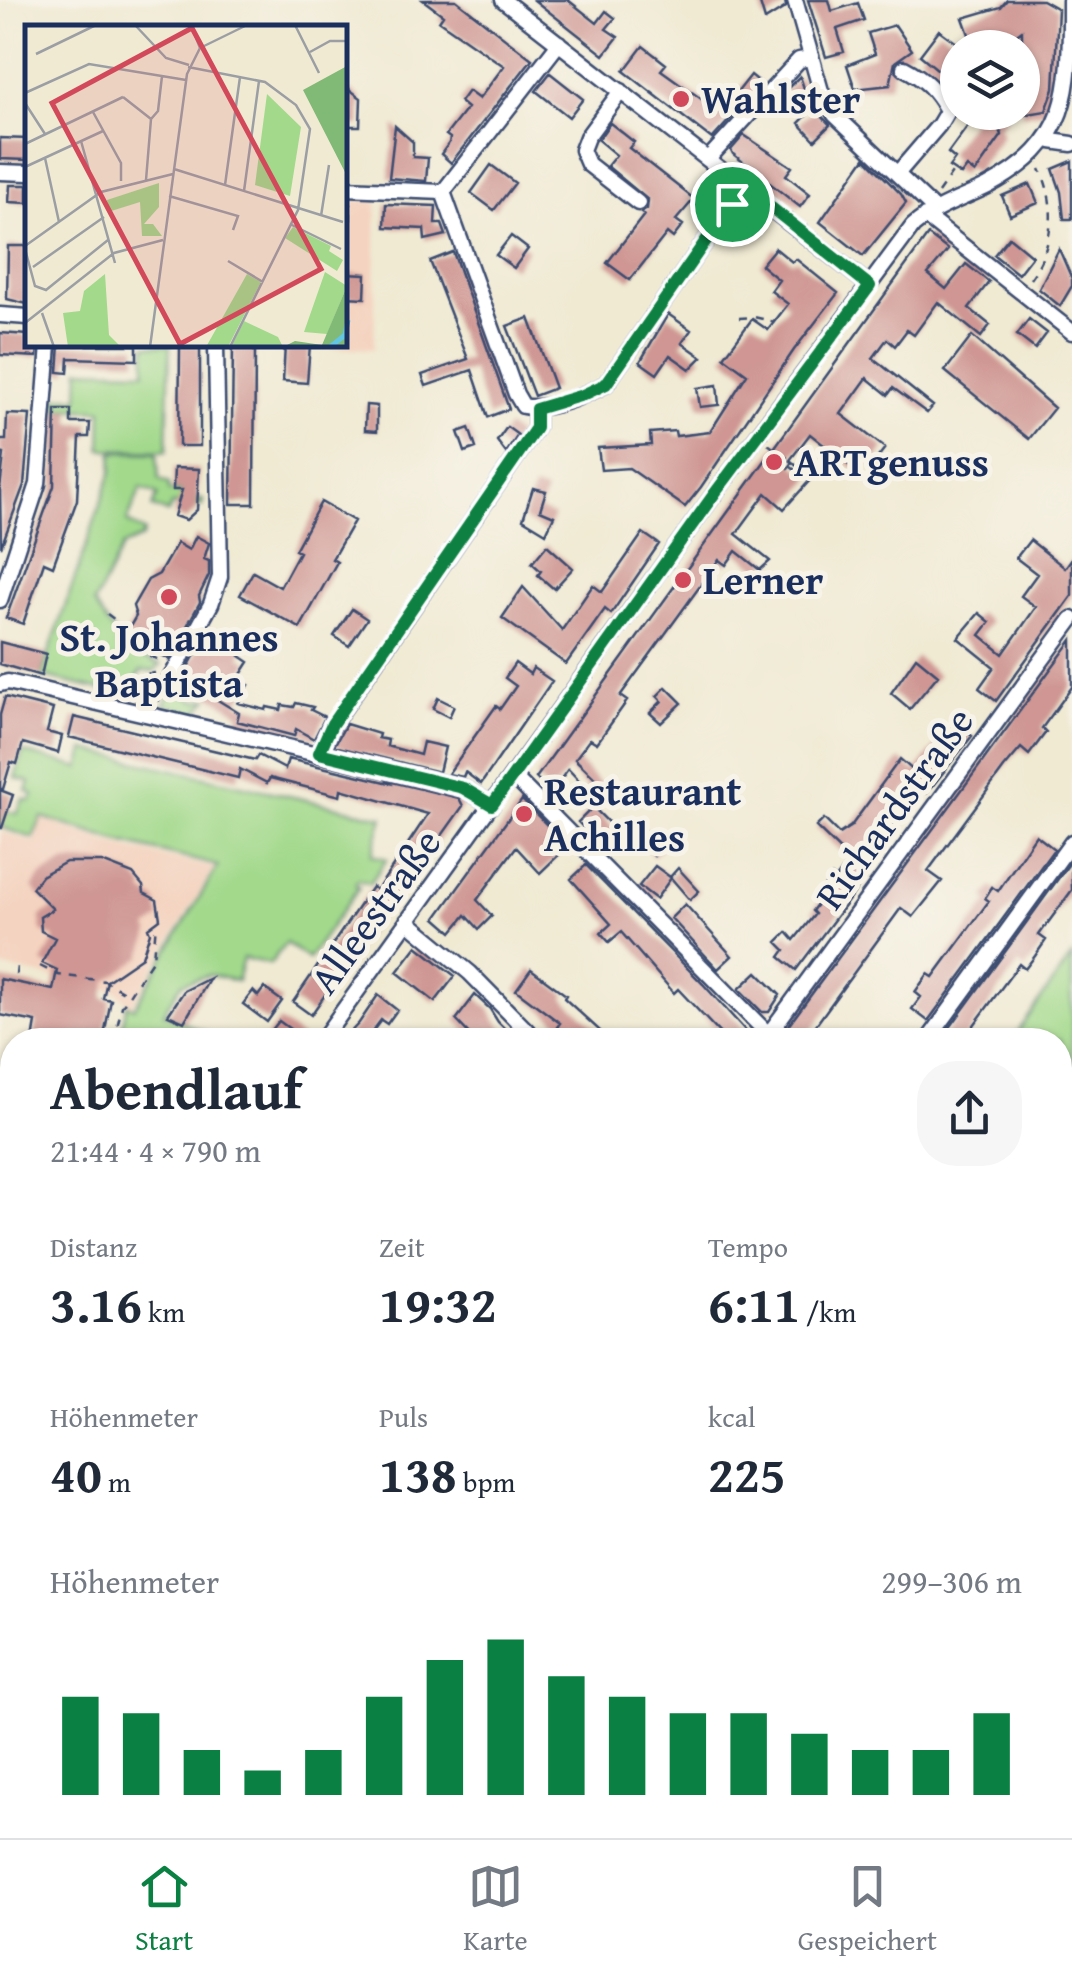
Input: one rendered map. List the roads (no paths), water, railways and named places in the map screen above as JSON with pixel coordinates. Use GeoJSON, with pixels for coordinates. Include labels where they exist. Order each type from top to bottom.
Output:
{"type":"FeatureCollection","features":[{"type":"Feature","properties":{"kind":"street"},"geometry":{"type":"LineString","coordinates":[[503,0],[870,286]]}},
{"type":"Feature","properties":{"kind":"street"},"geometry":{"type":"LineString","coordinates":[[795,0],[821,90],[836,115],[930,210],[1072,332]]}},
{"type":"Feature","properties":{"kind":"street"},"geometry":{"type":"LineString","coordinates":[[930,210],[1011,175],[1035,159],[1051,140],[1064,112],[1070,76],[1070,0]]}},
{"type":"Feature","properties":{"kind":"street"},"geometry":{"type":"LineString","coordinates":[[443,192],[558,42]]}},
{"type":"Feature","properties":{"kind":"street"},"geometry":{"type":"LineString","coordinates":[[708,159],[799,60],[811,58]]}},
{"type":"Feature","properties":{"kind":"street"},"geometry":{"type":"LineString","coordinates":[[904,68],[923,78],[940,98]]}},
{"type":"Feature","properties":{"kind":"street"},"geometry":{"type":"LineString","coordinates":[[621,91],[582,150],[588,164],[638,203]]}},
{"type":"Feature","properties":{"kind":"street"},"geometry":{"type":"LineString","coordinates":[[898,174],[940,123]]}},
{"type":"Feature","properties":{"kind":"street"},"geometry":{"type":"LineString","coordinates":[[1051,140],[1072,144]]}},
{"type":"Feature","properties":{"kind":"street"},"geometry":{"type":"LineString","coordinates":[[0,172],[25,173]]}},
{"type":"Feature","properties":{"kind":"street"},"geometry":{"type":"LineString","coordinates":[[443,192],[516,394],[524,406],[536,409],[606,384],[744,186]]}},
{"type":"Feature","properties":{"kind":"street"},"geometry":{"type":"LineString","coordinates":[[348,188],[443,192]]}},
{"type":"Feature","properties":{"kind":"street","name":"Alleestraße"},"geometry":{"type":"LineString","coordinates":[[331,1028],[757,436],[930,210]]}},
{"type":"Feature","properties":{"kind":"street"},"geometry":{"type":"LineString","coordinates":[[0,315],[25,316]]}},
{"type":"Feature","properties":{"kind":"street"},"geometry":{"type":"LineString","coordinates":[[0,600],[38,484],[49,348]]}},
{"type":"Feature","properties":{"kind":"street"},"geometry":{"type":"LineString","coordinates":[[166,686],[211,604],[220,577],[216,348]]}},
{"type":"Feature","properties":{"kind":"street"},"geometry":{"type":"LineString","coordinates":[[319,753],[332,724],[536,428],[536,409]]}},
{"type":"Feature","properties":{"kind":"street","name":"Richardstraße"},"geometry":{"type":"LineString","coordinates":[[777,1028],[1072,619]]}},
{"type":"Feature","properties":{"kind":"street"},"geometry":{"type":"LineString","coordinates":[[0,684],[27,686],[463,788],[492,805]]}},
{"type":"Feature","properties":{"kind":"street"},"geometry":{"type":"LineString","coordinates":[[513,776],[762,1028]]}},
{"type":"Feature","properties":{"kind":"street"},"geometry":{"type":"LineString","coordinates":[[937,1028],[1072,842]]}},
{"type":"Feature","properties":{"kind":"street"},"geometry":{"type":"LineString","coordinates":[[407,921],[470,973],[524,1028]]}},
{"type":"Feature","properties":{"kind":"place","name":"Wahlster"},"geometry":{"type":"Point","coordinates":[681,99]}},
{"type":"Feature","properties":{"kind":"place","name":"ARTgenuss"},"geometry":{"type":"Point","coordinates":[774,462]}},
{"type":"Feature","properties":{"kind":"place","name":"Lerner"},"geometry":{"type":"Point","coordinates":[683,580]}},
{"type":"Feature","properties":{"kind":"place","name":"St. Johannes Baptista"},"geometry":{"type":"Point","coordinates":[169,597]}},
{"type":"Feature","properties":{"kind":"place","name":"Restaurant Achilles"},"geometry":{"type":"Point","coordinates":[524,814]}}]}
